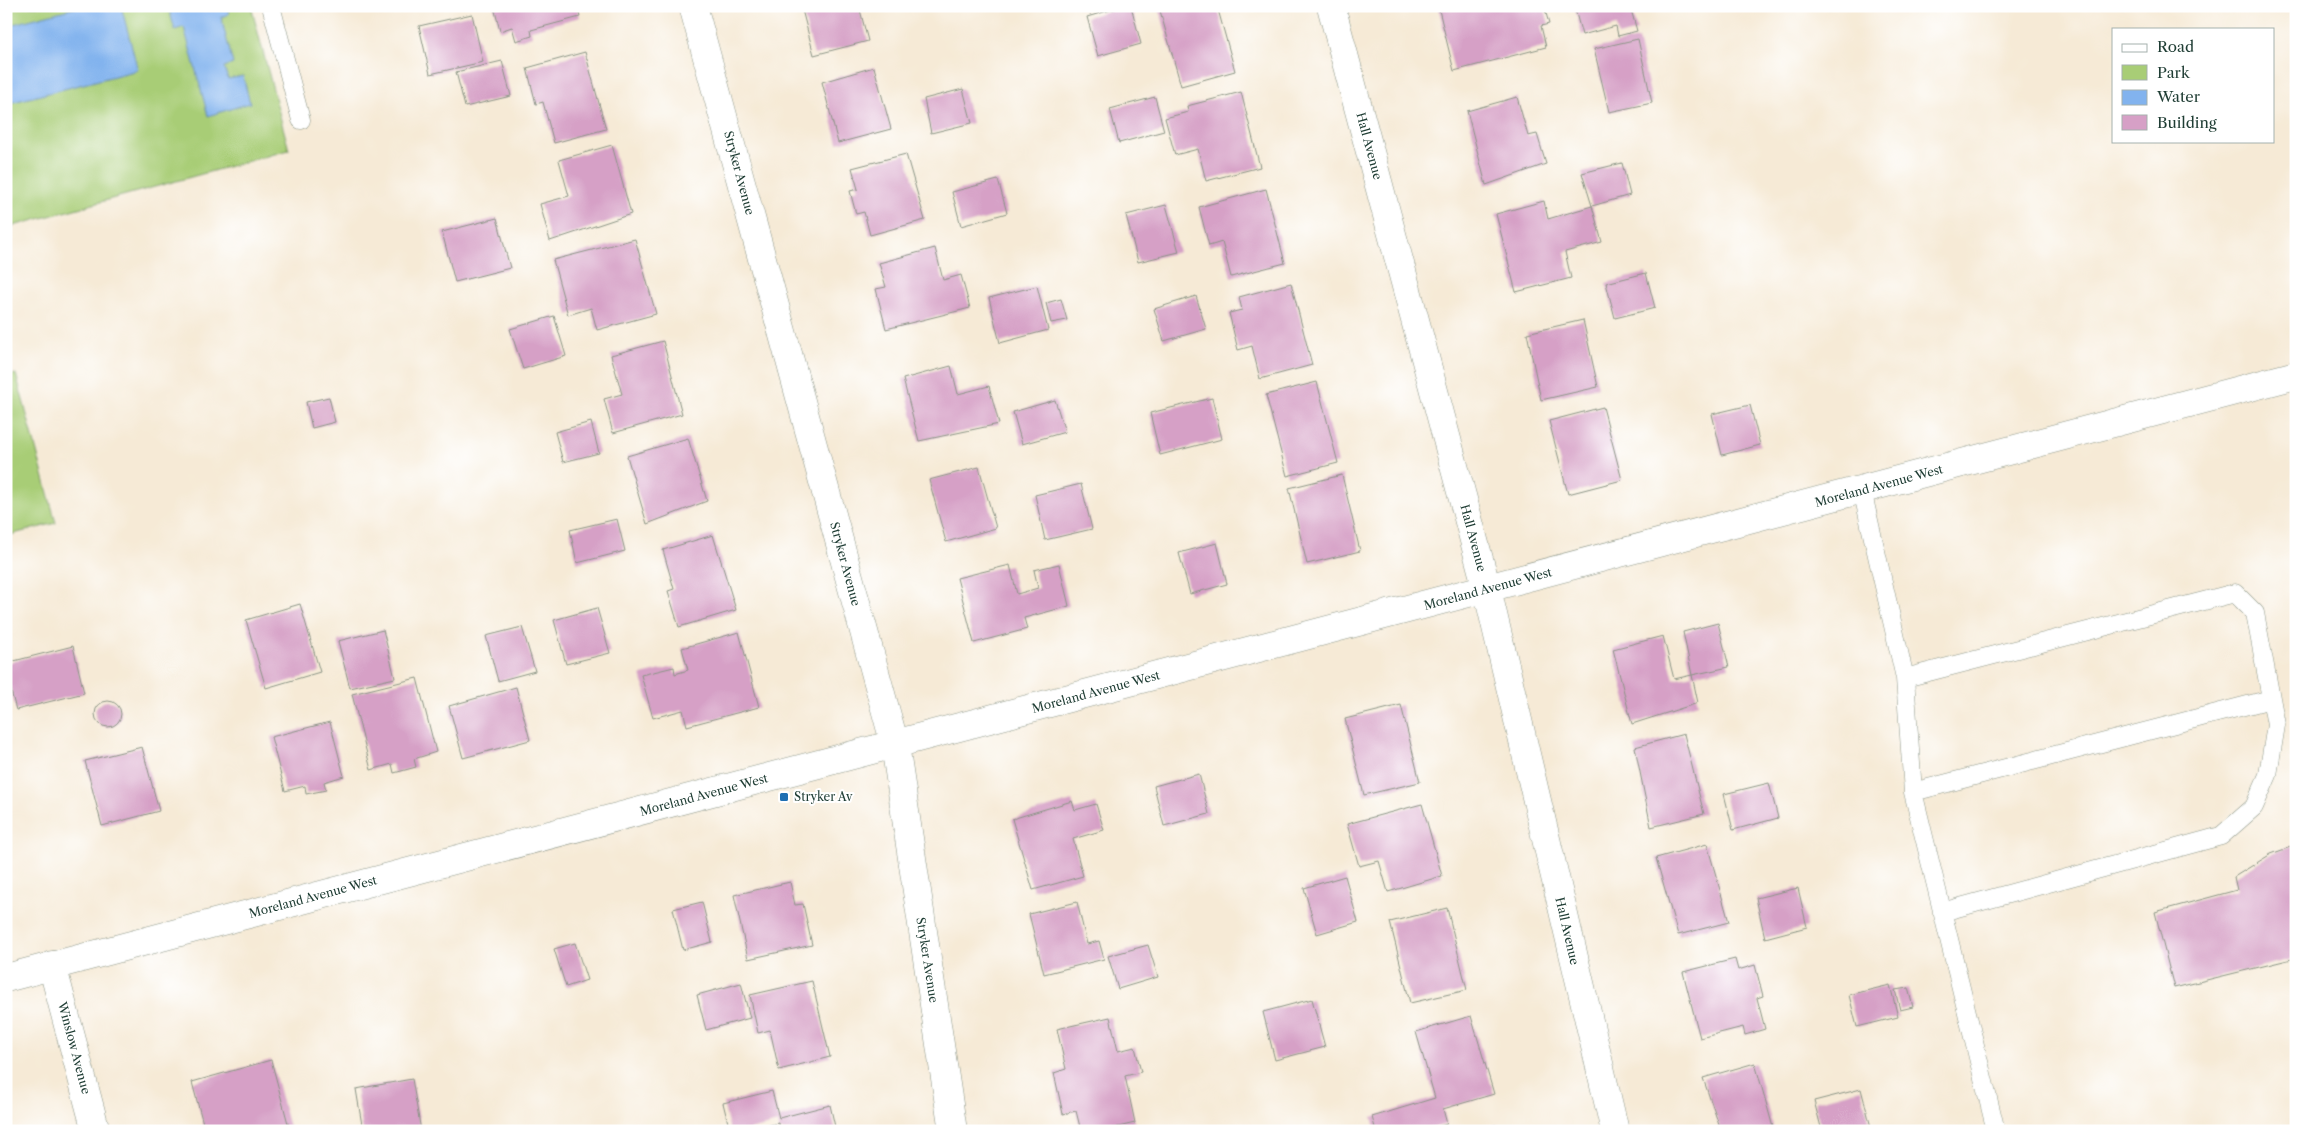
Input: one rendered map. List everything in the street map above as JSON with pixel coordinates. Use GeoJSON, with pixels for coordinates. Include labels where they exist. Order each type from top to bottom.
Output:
{"type":"FeatureCollection","features":[{"type":"Feature","properties":{"kind":"street","name":"Stryker Avenue"},"geometry":{"type":"LineString","coordinates":[[693,6],[895,745],[953,1131]]}},
{"type":"Feature","properties":{"kind":"street","name":"Hall Avenue"},"geometry":{"type":"LineString","coordinates":[[1331,6],[1486,589],[1615,1131]]}},
{"type":"Feature","properties":{"kind":"street","name":"Moreland Avenue West"},"geometry":{"type":"LineString","coordinates":[[6,978],[2296,376]]}},
{"type":"Feature","properties":{"kind":"street","name":"Winslow Avenue"},"geometry":{"type":"LineString","coordinates":[[52,965],[96,1131]]}},
{"type":"Feature","properties":{"kind":"lane"},"geometry":{"type":"LineString","coordinates":[[271,6],[301,120]]}},
{"type":"Feature","properties":{"kind":"lane"},"geometry":{"type":"LineString","coordinates":[[1862,490],[1905,678],[1913,792],[1996,1131]]}},
{"type":"Feature","properties":{"kind":"lane"},"geometry":{"type":"LineString","coordinates":[[1905,678],[2235,593],[2255,613],[2276,725],[2268,776],[2254,807],[2221,836],[1942,912]]}},
{"type":"Feature","properties":{"kind":"lane"},"geometry":{"type":"LineString","coordinates":[[1913,792],[2271,699]]}},
{"type":"Feature","properties":{"kind":"green space"},"geometry":{"type":"Polygon","coordinates":[[[6,6],[251,6],[289,150],[6,228],[6,6]]]}},
{"type":"Feature","properties":{"kind":"green space"},"geometry":{"type":"Polygon","coordinates":[[[16,374],[56,523],[6,536],[6,376],[16,374]]]}},
{"type":"Feature","properties":{"kind":"water"},"geometry":{"type":"Polygon","coordinates":[[[81,6],[121,6],[138,70],[6,104],[6,26],[81,6]]]}},
{"type":"Feature","properties":{"kind":"water"},"geometry":{"type":"Polygon","coordinates":[[[168,6],[227,6],[229,14],[221,17],[233,64],[224,67],[228,79],[243,76],[250,103],[208,116],[184,27],[175,30],[168,6]]]}},
{"type":"Feature","properties":{"kind":"building"},"geometry":{"type":"Polygon","coordinates":[[[577,6],[580,17],[531,30],[532,36],[516,41],[512,27],[500,31],[494,7],[577,6]]]}},
{"type":"Feature","properties":{"kind":"building"},"geometry":{"type":"Polygon","coordinates":[[[801,6],[859,6],[868,41],[814,55],[801,6]]]}},
{"type":"Feature","properties":{"kind":"building"},"geometry":{"type":"Polygon","coordinates":[[[1124,6],[1131,6],[1141,44],[1098,56],[1087,17],[1124,6]]]}},
{"type":"Feature","properties":{"kind":"building"},"geometry":{"type":"Polygon","coordinates":[[[1217,6],[1235,71],[1181,86],[1159,7],[1217,6]]]}},
{"type":"Feature","properties":{"kind":"building"},"geometry":{"type":"Polygon","coordinates":[[[1438,6],[1544,6],[1549,24],[1541,26],[1546,47],[1454,71],[1438,6]]]}},
{"type":"Feature","properties":{"kind":"building"},"geometry":{"type":"Polygon","coordinates":[[[1574,6],[1630,6],[1637,31],[1618,36],[1616,26],[1582,35],[1574,6]]]}},
{"type":"Feature","properties":{"kind":"building"},"geometry":{"type":"Polygon","coordinates":[[[472,14],[483,62],[430,74],[419,26],[472,14]]]}},
{"type":"Feature","properties":{"kind":"building"},"geometry":{"type":"Polygon","coordinates":[[[1638,39],[1652,103],[1609,112],[1594,49],[1638,39]]]}},
{"type":"Feature","properties":{"kind":"building"},"geometry":{"type":"Polygon","coordinates":[[[585,52],[606,129],[554,143],[543,102],[536,104],[527,68],[585,52]]]}},
{"type":"Feature","properties":{"kind":"building"},"geometry":{"type":"Polygon","coordinates":[[[502,61],[511,96],[465,107],[456,72],[502,61]]]}},
{"type":"Feature","properties":{"kind":"building"},"geometry":{"type":"Polygon","coordinates":[[[874,67],[891,129],[838,143],[822,82],[874,67]]]}},
{"type":"Feature","properties":{"kind":"building"},"geometry":{"type":"Polygon","coordinates":[[[963,89],[972,123],[931,133],[924,99],[963,89]]]}},
{"type":"Feature","properties":{"kind":"building"},"geometry":{"type":"Polygon","coordinates":[[[1241,92],[1260,167],[1206,181],[1198,149],[1175,155],[1165,118],[1188,112],[1187,106],[1241,92]]]}},
{"type":"Feature","properties":{"kind":"building"},"geometry":{"type":"Polygon","coordinates":[[[1155,97],[1164,131],[1119,143],[1110,109],[1155,97]]]}},
{"type":"Feature","properties":{"kind":"building"},"geometry":{"type":"Polygon","coordinates":[[[1517,97],[1528,136],[1537,134],[1546,164],[1486,185],[1467,111],[1517,97]]]}},
{"type":"Feature","properties":{"kind":"building"},"geometry":{"type":"Polygon","coordinates":[[[612,145],[631,214],[550,241],[540,204],[569,196],[559,160],[612,145]]]}},
{"type":"Feature","properties":{"kind":"building"},"geometry":{"type":"Polygon","coordinates":[[[906,154],[925,220],[870,235],[864,212],[856,214],[850,191],[858,189],[852,168],[906,154]]]}},
{"type":"Feature","properties":{"kind":"building"},"geometry":{"type":"Polygon","coordinates":[[[1622,163],[1630,195],[1592,206],[1582,173],[1622,163]]]}},
{"type":"Feature","properties":{"kind":"building"},"geometry":{"type":"Polygon","coordinates":[[[998,180],[1007,213],[961,226],[952,192],[998,180]]]}},
{"type":"Feature","properties":{"kind":"building"},"geometry":{"type":"Polygon","coordinates":[[[1266,189],[1285,263],[1231,277],[1222,242],[1209,246],[1199,207],[1266,189]]]}},
{"type":"Feature","properties":{"kind":"building"},"geometry":{"type":"Polygon","coordinates":[[[1544,201],[1548,219],[1592,206],[1602,242],[1565,252],[1571,278],[1516,292],[1496,214],[1544,201]]]}},
{"type":"Feature","properties":{"kind":"building"},"geometry":{"type":"Polygon","coordinates":[[[1166,205],[1179,252],[1138,262],[1126,215],[1166,205]]]}},
{"type":"Feature","properties":{"kind":"building"},"geometry":{"type":"Polygon","coordinates":[[[497,218],[510,268],[455,282],[442,232],[497,218]]]}},
{"type":"Feature","properties":{"kind":"building"},"geometry":{"type":"Polygon","coordinates":[[[635,239],[656,314],[597,330],[591,308],[568,315],[553,260],[635,239]]]}},
{"type":"Feature","properties":{"kind":"building"},"geometry":{"type":"Polygon","coordinates":[[[935,248],[943,280],[961,275],[970,308],[886,329],[876,289],[886,287],[879,263],[935,248]]]}},
{"type":"Feature","properties":{"kind":"building"},"geometry":{"type":"Polygon","coordinates":[[[1646,273],[1655,308],[1615,318],[1606,283],[1646,273]]]}},
{"type":"Feature","properties":{"kind":"building"},"geometry":{"type":"Polygon","coordinates":[[[1291,283],[1312,365],[1260,379],[1252,346],[1238,350],[1229,313],[1242,310],[1239,297],[1291,283]]]}},
{"type":"Feature","properties":{"kind":"building"},"geometry":{"type":"Polygon","coordinates":[[[1037,286],[1048,330],[1000,343],[989,298],[1037,286]]]}},
{"type":"Feature","properties":{"kind":"building"},"geometry":{"type":"Polygon","coordinates":[[[1196,296],[1206,329],[1164,341],[1154,309],[1196,296]]]}},
{"type":"Feature","properties":{"kind":"building"},"geometry":{"type":"Polygon","coordinates":[[[1061,299],[1067,320],[1051,323],[1046,303],[1061,299]]]}},
{"type":"Feature","properties":{"kind":"building"},"geometry":{"type":"Polygon","coordinates":[[[554,316],[566,356],[523,369],[510,329],[554,316]]]}},
{"type":"Feature","properties":{"kind":"building"},"geometry":{"type":"Polygon","coordinates":[[[1583,320],[1598,387],[1541,400],[1527,333],[1583,320]]]}},
{"type":"Feature","properties":{"kind":"building"},"geometry":{"type":"Polygon","coordinates":[[[663,341],[682,414],[613,433],[604,399],[622,394],[611,355],[663,341]]]}},
{"type":"Feature","properties":{"kind":"building"},"geometry":{"type":"Polygon","coordinates":[[[951,366],[958,394],[989,386],[999,424],[919,441],[903,379],[951,366]]]}},
{"type":"Feature","properties":{"kind":"building"},"geometry":{"type":"Polygon","coordinates":[[[1317,382],[1338,463],[1287,476],[1266,395],[1317,382]]]}},
{"type":"Feature","properties":{"kind":"building"},"geometry":{"type":"Polygon","coordinates":[[[329,397],[335,422],[312,428],[306,402],[329,397]]]}},
{"type":"Feature","properties":{"kind":"building"},"geometry":{"type":"Polygon","coordinates":[[[1212,398],[1222,439],[1160,455],[1150,413],[1212,398]]]}},
{"type":"Feature","properties":{"kind":"building"},"geometry":{"type":"Polygon","coordinates":[[[1055,400],[1065,432],[1022,444],[1013,412],[1055,400]]]}},
{"type":"Feature","properties":{"kind":"building"},"geometry":{"type":"Polygon","coordinates":[[[1750,405],[1760,445],[1722,455],[1712,414],[1750,405]]]}},
{"type":"Feature","properties":{"kind":"building"},"geometry":{"type":"Polygon","coordinates":[[[1603,407],[1622,480],[1568,494],[1549,421],[1603,407]]]}},
{"type":"Feature","properties":{"kind":"building"},"geometry":{"type":"Polygon","coordinates":[[[591,422],[599,453],[563,462],[555,432],[591,422]]]}},
{"type":"Feature","properties":{"kind":"building"},"geometry":{"type":"Polygon","coordinates":[[[688,438],[707,501],[647,524],[627,456],[688,438]]]}},
{"type":"Feature","properties":{"kind":"building"},"geometry":{"type":"Polygon","coordinates":[[[979,467],[996,528],[946,542],[929,480],[979,467]]]}},
{"type":"Feature","properties":{"kind":"building"},"geometry":{"type":"Polygon","coordinates":[[[1342,475],[1360,551],[1307,564],[1289,488],[1342,475]]]}},
{"type":"Feature","properties":{"kind":"building"},"geometry":{"type":"Polygon","coordinates":[[[1081,484],[1092,529],[1045,540],[1035,495],[1081,484]]]}},
{"type":"Feature","properties":{"kind":"building"},"geometry":{"type":"Polygon","coordinates":[[[617,519],[625,551],[577,563],[570,530],[617,519]]]}},
{"type":"Feature","properties":{"kind":"building"},"geometry":{"type":"Polygon","coordinates":[[[713,535],[736,610],[679,627],[668,591],[674,589],[663,550],[713,535]]]}},
{"type":"Feature","properties":{"kind":"building"},"geometry":{"type":"Polygon","coordinates":[[[1217,543],[1227,584],[1190,594],[1179,553],[1217,543]]]}},
{"type":"Feature","properties":{"kind":"building"},"geometry":{"type":"Polygon","coordinates":[[[1059,564],[1069,606],[1024,618],[1027,629],[974,643],[957,578],[1010,565],[1017,594],[1038,588],[1034,570],[1059,564]]]}},
{"type":"Feature","properties":{"kind":"building"},"geometry":{"type":"Polygon","coordinates":[[[300,604],[320,672],[266,688],[246,620],[300,604]]]}},
{"type":"Feature","properties":{"kind":"building"},"geometry":{"type":"Polygon","coordinates":[[[597,608],[610,653],[566,664],[554,620],[597,608]]]}},
{"type":"Feature","properties":{"kind":"building"},"geometry":{"type":"Polygon","coordinates":[[[1718,623],[1729,667],[1692,675],[1683,632],[1718,623]]]}},
{"type":"Feature","properties":{"kind":"building"},"geometry":{"type":"Polygon","coordinates":[[[522,627],[535,671],[498,681],[486,636],[522,627]]]}},
{"type":"Feature","properties":{"kind":"building"},"geometry":{"type":"Polygon","coordinates":[[[383,630],[395,678],[350,688],[338,641],[383,630]]]}},
{"type":"Feature","properties":{"kind":"building"},"geometry":{"type":"Polygon","coordinates":[[[739,632],[759,707],[687,726],[683,710],[653,718],[641,675],[674,667],[675,674],[688,670],[682,648],[739,632]]]}},
{"type":"Feature","properties":{"kind":"building"},"geometry":{"type":"Polygon","coordinates":[[[1663,636],[1674,679],[1692,675],[1698,703],[1632,724],[1613,649],[1663,636]]]}},
{"type":"Feature","properties":{"kind":"building"},"geometry":{"type":"Polygon","coordinates":[[[73,646],[84,693],[16,710],[6,672],[6,663],[73,646]]]}},
{"type":"Feature","properties":{"kind":"building"},"geometry":{"type":"Polygon","coordinates":[[[417,678],[436,752],[414,759],[416,767],[394,773],[392,764],[371,770],[352,694],[417,678]]]}},
{"type":"Feature","properties":{"kind":"building"},"geometry":{"type":"Polygon","coordinates":[[[516,687],[530,740],[463,758],[449,706],[516,687]]]}},
{"type":"Feature","properties":{"kind":"building"},"geometry":{"type":"Polygon","coordinates":[[[108,701],[117,705],[121,714],[117,723],[108,727],[99,723],[95,714],[99,705],[108,701]]]}},
{"type":"Feature","properties":{"kind":"building"},"geometry":{"type":"Polygon","coordinates":[[[1401,705],[1420,782],[1364,795],[1345,719],[1401,705]]]}},
{"type":"Feature","properties":{"kind":"building"},"geometry":{"type":"Polygon","coordinates":[[[330,722],[344,776],[324,782],[326,790],[306,794],[305,786],[285,791],[271,737],[330,722]]]}},
{"type":"Feature","properties":{"kind":"building"},"geometry":{"type":"Polygon","coordinates":[[[1684,734],[1704,814],[1651,827],[1635,747],[1684,734]]]}},
{"type":"Feature","properties":{"kind":"building"},"geometry":{"type":"Polygon","coordinates":[[[142,747],[159,811],[102,826],[85,761],[142,747]]]}},
{"type":"Feature","properties":{"kind":"building"},"geometry":{"type":"Polygon","coordinates":[[[1199,774],[1209,814],[1164,826],[1154,786],[1199,774]]]}},
{"type":"Feature","properties":{"kind":"building"},"geometry":{"type":"Polygon","coordinates":[[[1769,783],[1778,818],[1733,830],[1724,794],[1769,783]]]}},
{"type":"Feature","properties":{"kind":"building"},"geometry":{"type":"Polygon","coordinates":[[[1072,801],[1075,810],[1096,804],[1104,830],[1073,839],[1083,876],[1033,890],[1012,819],[1072,801]]]}},
{"type":"Feature","properties":{"kind":"building"},"geometry":{"type":"Polygon","coordinates":[[[1422,804],[1442,876],[1388,892],[1379,861],[1359,866],[1347,824],[1422,804]]]}},
{"type":"Feature","properties":{"kind":"building"},"geometry":{"type":"Polygon","coordinates":[[[1707,844],[1729,922],[1678,935],[1656,858],[1707,844]]]}},
{"type":"Feature","properties":{"kind":"building"},"geometry":{"type":"Polygon","coordinates":[[[2296,845],[2296,958],[2174,988],[2155,912],[2237,890],[2234,877],[2271,854],[2296,845]]]}},
{"type":"Feature","properties":{"kind":"building"},"geometry":{"type":"Polygon","coordinates":[[[1345,876],[1358,922],[1317,934],[1304,888],[1345,876]]]}},
{"type":"Feature","properties":{"kind":"building"},"geometry":{"type":"Polygon","coordinates":[[[790,882],[795,905],[803,904],[812,945],[748,959],[734,895],[790,882]]]}},
{"type":"Feature","properties":{"kind":"building"},"geometry":{"type":"Polygon","coordinates":[[[1798,888],[1807,927],[1765,938],[1756,898],[1798,888]]]}},
{"type":"Feature","properties":{"kind":"building"},"geometry":{"type":"Polygon","coordinates":[[[702,902],[712,942],[683,950],[673,909],[702,902]]]}},
{"type":"Feature","properties":{"kind":"building"},"geometry":{"type":"Polygon","coordinates":[[[1077,902],[1087,944],[1099,941],[1104,959],[1044,974],[1029,914],[1077,902]]]}},
{"type":"Feature","properties":{"kind":"building"},"geometry":{"type":"Polygon","coordinates":[[[1447,908],[1467,990],[1410,1003],[1390,922],[1447,908]]]}},
{"type":"Feature","properties":{"kind":"building"},"geometry":{"type":"Polygon","coordinates":[[[575,943],[587,980],[566,987],[554,949],[575,943]]]}},
{"type":"Feature","properties":{"kind":"building"},"geometry":{"type":"Polygon","coordinates":[[[1148,945],[1158,977],[1118,989],[1108,956],[1148,945]]]}},
{"type":"Feature","properties":{"kind":"building"},"geometry":{"type":"Polygon","coordinates":[[[1735,959],[1738,970],[1755,965],[1763,996],[1757,998],[1765,1029],[1745,1035],[1743,1027],[1700,1038],[1683,972],[1735,959]]]}},
{"type":"Feature","properties":{"kind":"building"},"geometry":{"type":"Polygon","coordinates":[[[812,981],[830,1057],[779,1070],[770,1030],[758,1033],[750,995],[812,981]]]}},
{"type":"Feature","properties":{"kind":"building"},"geometry":{"type":"Polygon","coordinates":[[[741,983],[750,1018],[706,1030],[697,995],[741,983]]]}},
{"type":"Feature","properties":{"kind":"building"},"geometry":{"type":"Polygon","coordinates":[[[1890,985],[1898,1017],[1857,1027],[1849,995],[1890,985]]]}},
{"type":"Feature","properties":{"kind":"building"},"geometry":{"type":"Polygon","coordinates":[[[1908,988],[1913,1007],[1900,1010],[1895,990],[1908,988]]]}},
{"type":"Feature","properties":{"kind":"building"},"geometry":{"type":"Polygon","coordinates":[[[1312,999],[1325,1047],[1275,1060],[1263,1012],[1312,999]]]}},
{"type":"Feature","properties":{"kind":"building"},"geometry":{"type":"Polygon","coordinates":[[[1471,1016],[1494,1094],[1443,1109],[1447,1124],[1423,1131],[1376,1131],[1372,1117],[1435,1098],[1416,1032],[1471,1016]]]}},
{"type":"Feature","properties":{"kind":"building"},"geometry":{"type":"Polygon","coordinates":[[[1110,1017],[1118,1051],[1135,1047],[1141,1072],[1125,1076],[1135,1123],[1101,1131],[1081,1131],[1076,1111],[1063,1114],[1054,1073],[1066,1069],[1057,1029],[1110,1017]]]}},
{"type":"Feature","properties":{"kind":"building"},"geometry":{"type":"Polygon","coordinates":[[[271,1060],[290,1131],[205,1131],[192,1082],[271,1060]]]}},
{"type":"Feature","properties":{"kind":"building"},"geometry":{"type":"Polygon","coordinates":[[[1755,1063],[1774,1131],[1721,1131],[1703,1078],[1755,1063]]]}},
{"type":"Feature","properties":{"kind":"building"},"geometry":{"type":"Polygon","coordinates":[[[412,1079],[421,1131],[363,1131],[356,1089],[412,1079]]]}},
{"type":"Feature","properties":{"kind":"building"},"geometry":{"type":"Polygon","coordinates":[[[1861,1089],[1872,1131],[1822,1131],[1814,1101],[1861,1089]]]}},
{"type":"Feature","properties":{"kind":"building"},"geometry":{"type":"Polygon","coordinates":[[[772,1091],[779,1118],[830,1105],[836,1131],[779,1131],[778,1123],[746,1131],[730,1131],[723,1103],[772,1091]]]}},
{"type":"Feature","properties":{"kind":"building"},"geometry":{"type":"Polygon","coordinates":[[[1496,1125],[1497,1131],[1476,1131],[1476,1130],[1496,1125]]]}},
{"type":"Feature","properties":{"kind":"place","name":"Stryker Av"},"geometry":{"type":"Point","coordinates":[784,797]}}]}
